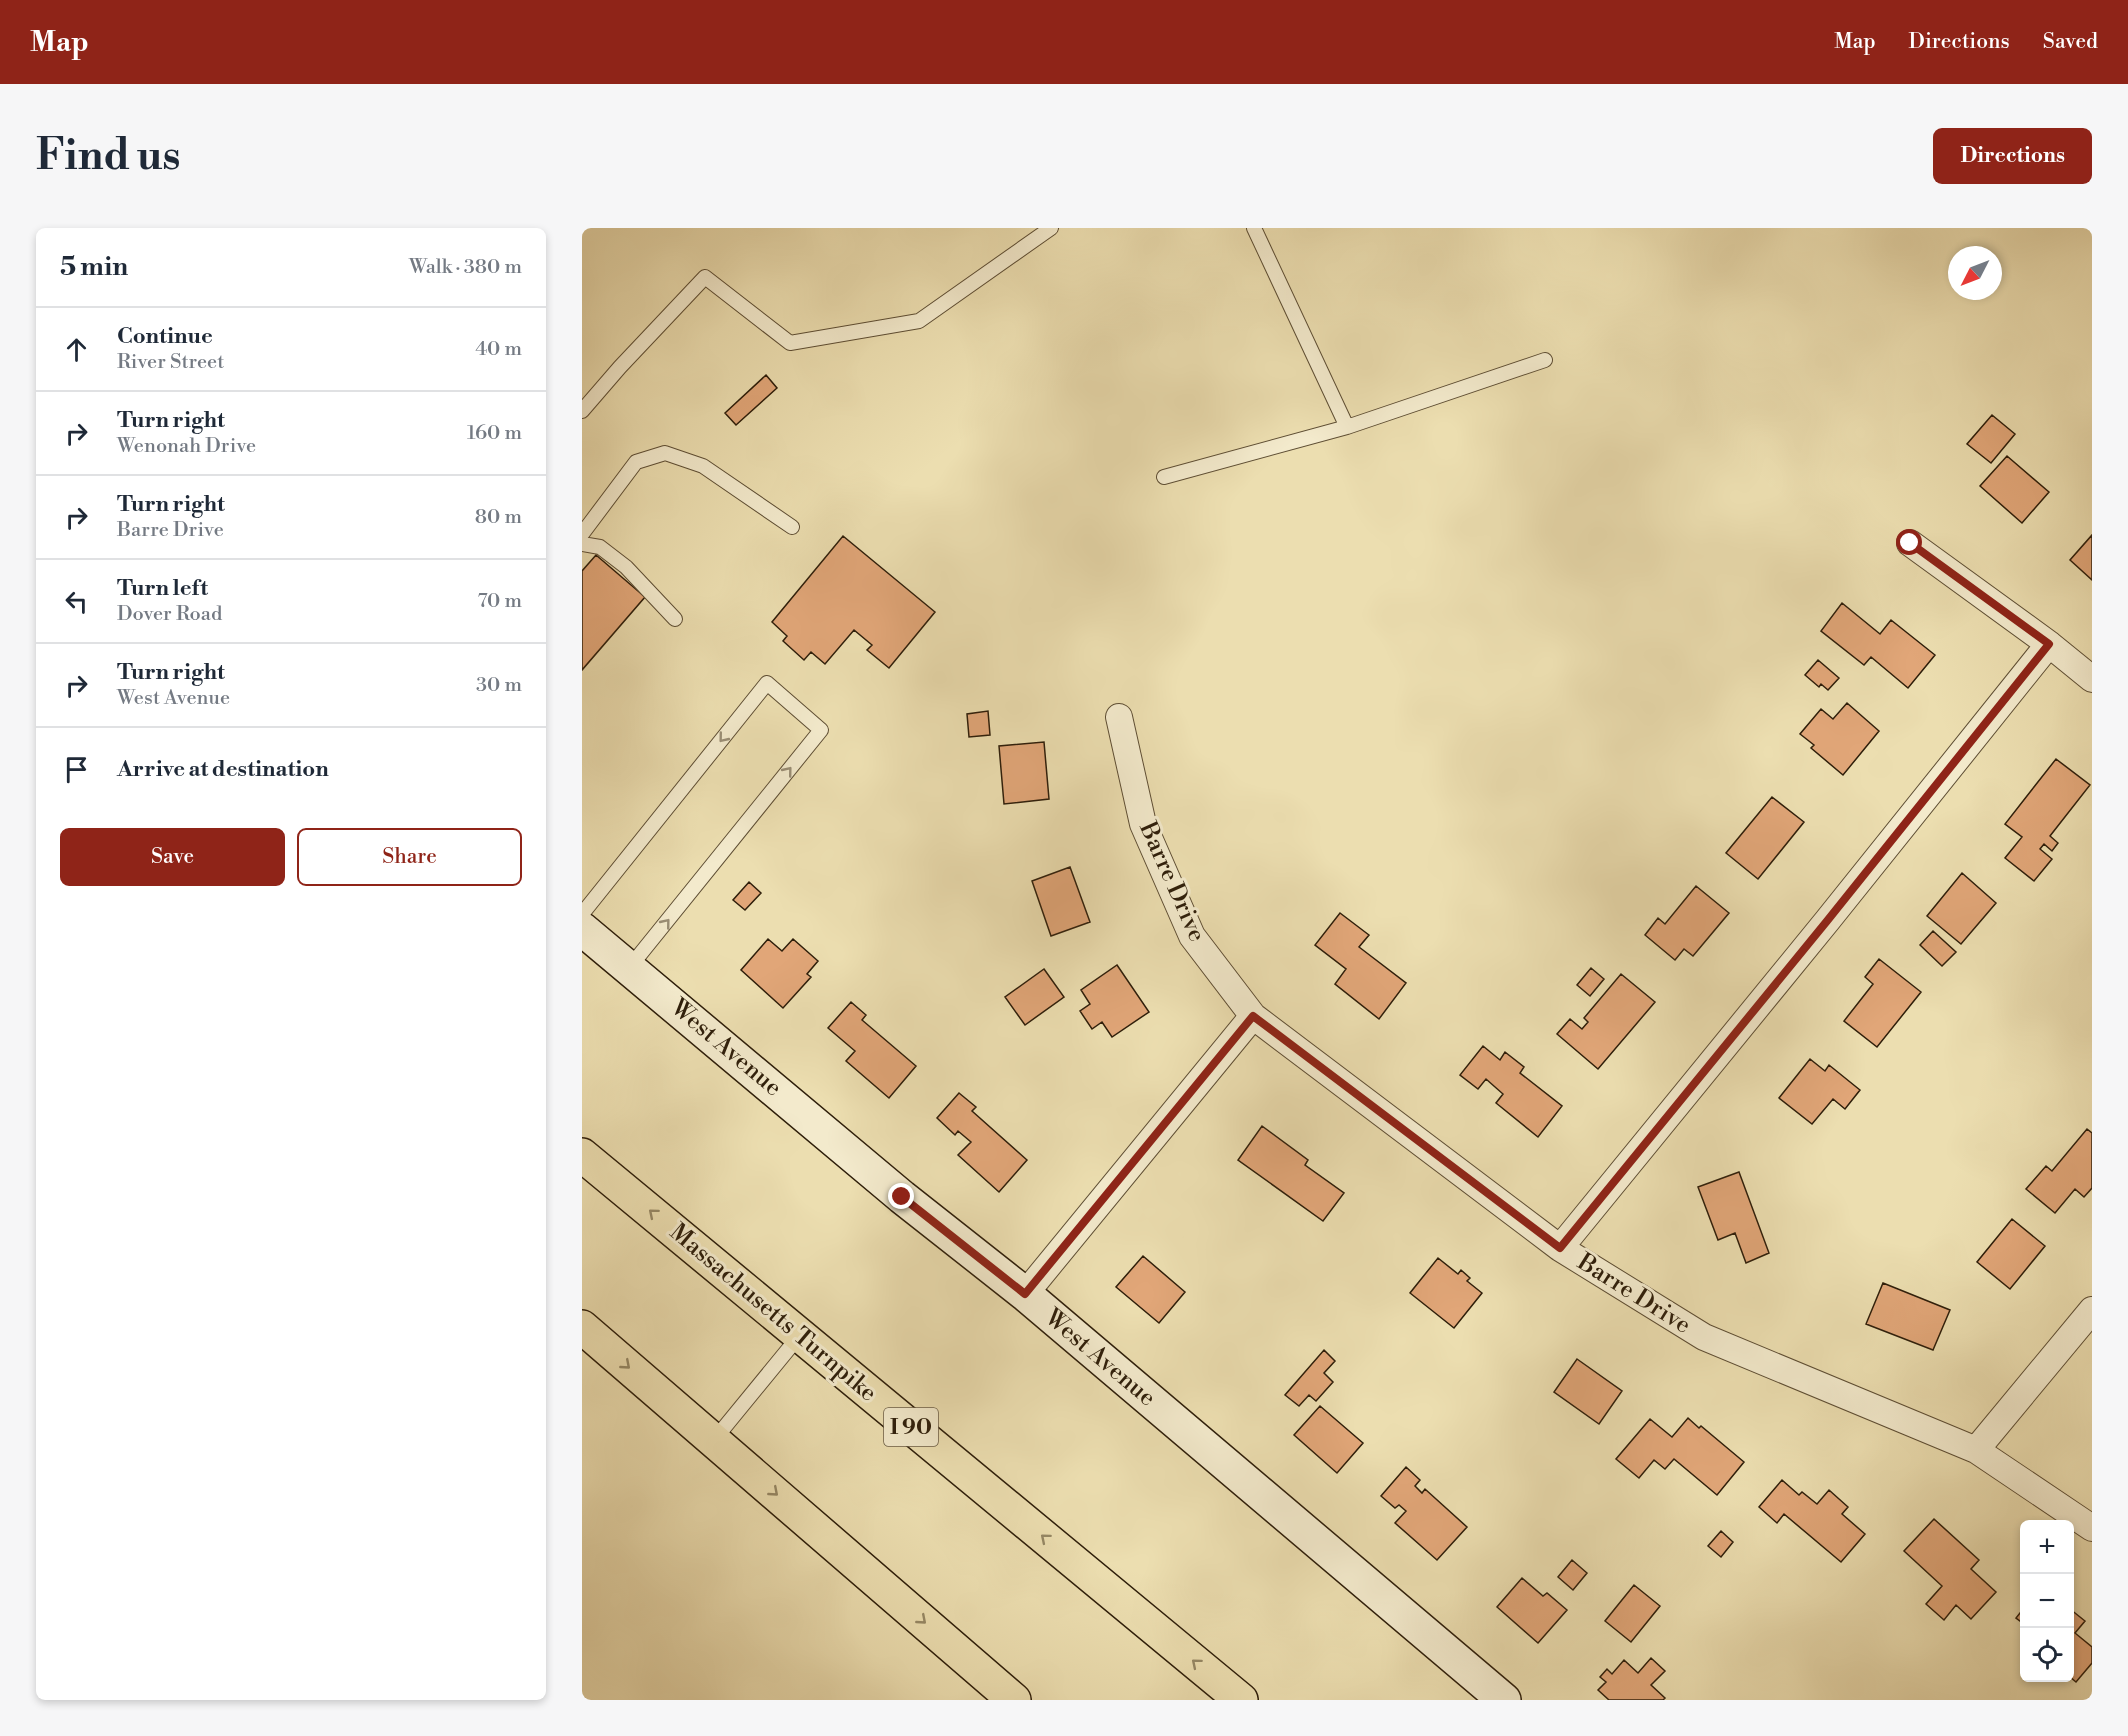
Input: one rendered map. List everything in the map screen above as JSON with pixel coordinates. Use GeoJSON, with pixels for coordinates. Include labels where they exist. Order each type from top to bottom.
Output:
{"type":"FeatureCollection","features":[{"type":"Feature","properties":{"kind":"highway","name":"Massachusetts Turnpike"},"geometry":{"type":"LineString","coordinates":[[582,1155],[1241,1700]]}},
{"type":"Feature","properties":{"kind":"highway"},"geometry":{"type":"LineString","coordinates":[[582,1327],[1014,1700]]}},
{"type":"Feature","properties":{"kind":"main road","name":"West Avenue"},"geometry":{"type":"LineString","coordinates":[[582,929],[902,1197],[1025,1294],[1503,1700]]}},
{"type":"Feature","properties":{"kind":"street"},"geometry":{"type":"LineString","coordinates":[[1910,543],[2049,644],[2092,679]]}},
{"type":"Feature","properties":{"kind":"street"},"geometry":{"type":"LineString","coordinates":[[1560,1248],[2049,644]]}},
{"type":"Feature","properties":{"kind":"street","name":"Barre Drive"},"geometry":{"type":"LineString","coordinates":[[1119,717],[1143,824],[1192,936],[1253,1016],[1560,1248],[1704,1337],[1976,1450],[2092,1528]]}},
{"type":"Feature","properties":{"kind":"street"},"geometry":{"type":"LineString","coordinates":[[1025,1294],[1253,1016]]}},
{"type":"Feature","properties":{"kind":"street"},"geometry":{"type":"LineString","coordinates":[[1976,1450],[2092,1310]]}},
{"type":"Feature","properties":{"kind":"lane"},"geometry":{"type":"LineString","coordinates":[[582,411],[705,277],[790,343],[919,321],[1051,228]]}},
{"type":"Feature","properties":{"kind":"lane"},"geometry":{"type":"LineString","coordinates":[[1254,228],[1347,427]]}},
{"type":"Feature","properties":{"kind":"lane"},"geometry":{"type":"LineString","coordinates":[[1164,477],[1347,427],[1545,360]]}},
{"type":"Feature","properties":{"kind":"lane"},"geometry":{"type":"LineString","coordinates":[[582,534],[636,462],[665,453],[703,466],[792,527]]}},
{"type":"Feature","properties":{"kind":"lane"},"geometry":{"type":"LineString","coordinates":[[582,544],[600,547],[626,567],[675,619]]}},
{"type":"Feature","properties":{"kind":"lane"},"geometry":{"type":"LineString","coordinates":[[582,914],[766,683],[821,730],[629,968]]}},
{"type":"Feature","properties":{"kind":"lane"},"geometry":{"type":"LineString","coordinates":[[714,1440],[800,1335]]}},
{"type":"Feature","properties":{"kind":"building"},"geometry":{"type":"Polygon","coordinates":[[[766,375],[777,388],[736,425],[725,413],[766,375]]]}},
{"type":"Feature","properties":{"kind":"building"},"geometry":{"type":"Polygon","coordinates":[[[1992,415],[2015,434],[1991,463],[1967,444],[1992,415]]]}},
{"type":"Feature","properties":{"kind":"building"},"geometry":{"type":"Polygon","coordinates":[[[2007,456],[2049,492],[2022,523],[1980,486],[2007,456]]]}},
{"type":"Feature","properties":{"kind":"building"},"geometry":{"type":"Polygon","coordinates":[[[2092,535],[2092,580],[2070,560],[2092,535]]]}},
{"type":"Feature","properties":{"kind":"building"},"geometry":{"type":"Polygon","coordinates":[[[843,536],[935,612],[889,668],[867,650],[872,645],[854,630],[825,664],[811,652],[804,660],[783,641],[787,636],[772,622],[843,536]]]}},
{"type":"Feature","properties":{"kind":"building"},"geometry":{"type":"Polygon","coordinates":[[[596,555],[645,597],[582,670],[582,571],[596,555]]]}},
{"type":"Feature","properties":{"kind":"building"},"geometry":{"type":"Polygon","coordinates":[[[1842,603],[1880,634],[1891,620],[1935,655],[1908,688],[1871,657],[1864,665],[1821,631],[1842,603]]]}},
{"type":"Feature","properties":{"kind":"building"},"geometry":{"type":"Polygon","coordinates":[[[1818,660],[1839,678],[1828,690],[1821,684],[1819,687],[1805,675],[1818,660]]]}},
{"type":"Feature","properties":{"kind":"building"},"geometry":{"type":"Polygon","coordinates":[[[1847,703],[1879,731],[1843,775],[1811,748],[1814,745],[1800,734],[1821,709],[1833,719],[1847,703]]]}},
{"type":"Feature","properties":{"kind":"building"},"geometry":{"type":"Polygon","coordinates":[[[988,711],[990,735],[969,737],[967,714],[988,711]]]}},
{"type":"Feature","properties":{"kind":"building"},"geometry":{"type":"Polygon","coordinates":[[[1044,742],[1049,799],[1004,804],[999,746],[1044,742]]]}},
{"type":"Feature","properties":{"kind":"building"},"geometry":{"type":"Polygon","coordinates":[[[2056,759],[2090,785],[2050,836],[2058,843],[2052,851],[2044,844],[2040,849],[2052,859],[2034,881],[2005,858],[2022,837],[2005,824],[2056,759]]]}},
{"type":"Feature","properties":{"kind":"building"},"geometry":{"type":"Polygon","coordinates":[[[1772,797],[1804,822],[1758,879],[1726,853],[1772,797]]]}},
{"type":"Feature","properties":{"kind":"building"},"geometry":{"type":"Polygon","coordinates":[[[1070,867],[1090,922],[1051,936],[1032,881],[1070,867]]]}},
{"type":"Feature","properties":{"kind":"building"},"geometry":{"type":"Polygon","coordinates":[[[1962,873],[1996,903],[1961,944],[1927,916],[1962,873]]]}},
{"type":"Feature","properties":{"kind":"building"},"geometry":{"type":"Polygon","coordinates":[[[749,882],[761,893],[745,910],[733,900],[749,882]]]}},
{"type":"Feature","properties":{"kind":"building"},"geometry":{"type":"Polygon","coordinates":[[[1696,886],[1729,913],[1693,956],[1684,949],[1675,960],[1645,935],[1658,918],[1665,924],[1696,886]]]}},
{"type":"Feature","properties":{"kind":"building"},"geometry":{"type":"Polygon","coordinates":[[[1340,913],[1369,935],[1359,947],[1406,983],[1379,1019],[1335,984],[1346,969],[1315,945],[1340,913]]]}},
{"type":"Feature","properties":{"kind":"building"},"geometry":{"type":"Polygon","coordinates":[[[1933,931],[1956,952],[1942,966],[1920,945],[1933,931]]]}},
{"type":"Feature","properties":{"kind":"building"},"geometry":{"type":"Polygon","coordinates":[[[768,939],[782,951],[793,939],[818,961],[807,974],[811,977],[783,1008],[741,970],[768,939]]]}},
{"type":"Feature","properties":{"kind":"building"},"geometry":{"type":"Polygon","coordinates":[[[1879,959],[1921,992],[1877,1047],[1844,1021],[1873,984],[1865,977],[1879,959]]]}},
{"type":"Feature","properties":{"kind":"building"},"geometry":{"type":"Polygon","coordinates":[[[1117,965],[1149,1012],[1112,1037],[1102,1022],[1092,1029],[1080,1011],[1090,1004],[1081,990],[1117,965]]]}},
{"type":"Feature","properties":{"kind":"building"},"geometry":{"type":"Polygon","coordinates":[[[1591,968],[1604,979],[1590,996],[1577,985],[1591,968]]]}},
{"type":"Feature","properties":{"kind":"building"},"geometry":{"type":"Polygon","coordinates":[[[1044,969],[1064,997],[1025,1025],[1005,997],[1044,969]]]}},
{"type":"Feature","properties":{"kind":"building"},"geometry":{"type":"Polygon","coordinates":[[[1621,974],[1655,1002],[1598,1069],[1557,1034],[1570,1019],[1582,1029],[1588,1022],[1584,1018],[1621,974]]]}},
{"type":"Feature","properties":{"kind":"building"},"geometry":{"type":"Polygon","coordinates":[[[851,1002],[866,1015],[862,1020],[916,1066],[889,1098],[846,1061],[855,1051],[828,1028],[851,1002]]]}},
{"type":"Feature","properties":{"kind":"building"},"geometry":{"type":"Polygon","coordinates":[[[1483,1046],[1500,1060],[1505,1052],[1524,1067],[1520,1073],[1562,1106],[1538,1137],[1496,1103],[1503,1094],[1486,1079],[1478,1089],[1460,1075],[1483,1046]]]}},
{"type":"Feature","properties":{"kind":"building"},"geometry":{"type":"Polygon","coordinates":[[[1810,1059],[1825,1071],[1829,1065],[1860,1090],[1845,1109],[1833,1099],[1812,1124],[1779,1098],[1810,1059]]]}},
{"type":"Feature","properties":{"kind":"building"},"geometry":{"type":"Polygon","coordinates":[[[959,1093],[976,1107],[972,1111],[1027,1160],[999,1192],[958,1155],[971,1142],[958,1131],[955,1135],[937,1118],[959,1093]]]}},
{"type":"Feature","properties":{"kind":"building"},"geometry":{"type":"Polygon","coordinates":[[[1262,1126],[1308,1160],[1305,1165],[1344,1193],[1323,1221],[1238,1160],[1262,1126]]]}},
{"type":"Feature","properties":{"kind":"building"},"geometry":{"type":"Polygon","coordinates":[[[2087,1129],[2092,1133],[2092,1188],[2084,1197],[2075,1189],[2055,1213],[2026,1189],[2046,1166],[2052,1171],[2087,1129]]]}},
{"type":"Feature","properties":{"kind":"building"},"geometry":{"type":"Polygon","coordinates":[[[1739,1172],[1769,1253],[1746,1263],[1735,1233],[1718,1240],[1698,1187],[1739,1172]]]}},
{"type":"Feature","properties":{"kind":"building"},"geometry":{"type":"Polygon","coordinates":[[[2012,1219],[2045,1246],[2010,1289],[1977,1262],[2012,1219]]]}},
{"type":"Feature","properties":{"kind":"building"},"geometry":{"type":"Polygon","coordinates":[[[1143,1256],[1185,1292],[1159,1323],[1116,1287],[1143,1256]]]}},
{"type":"Feature","properties":{"kind":"building"},"geometry":{"type":"Polygon","coordinates":[[[1438,1258],[1458,1274],[1461,1270],[1470,1278],[1467,1281],[1482,1293],[1454,1328],[1410,1293],[1438,1258]]]}},
{"type":"Feature","properties":{"kind":"building"},"geometry":{"type":"Polygon","coordinates":[[[1883,1283],[1950,1310],[1933,1350],[1866,1324],[1883,1283]]]}},
{"type":"Feature","properties":{"kind":"building"},"geometry":{"type":"Polygon","coordinates":[[[1324,1350],[1335,1361],[1324,1373],[1333,1382],[1316,1401],[1309,1395],[1299,1406],[1285,1395],[1324,1350]]]}},
{"type":"Feature","properties":{"kind":"building"},"geometry":{"type":"Polygon","coordinates":[[[1577,1359],[1622,1391],[1599,1424],[1554,1392],[1577,1359]]]}},
{"type":"Feature","properties":{"kind":"building"},"geometry":{"type":"Polygon","coordinates":[[[1320,1406],[1363,1443],[1337,1473],[1294,1435],[1320,1406]]]}},
{"type":"Feature","properties":{"kind":"building"},"geometry":{"type":"Polygon","coordinates":[[[1688,1418],[1744,1462],[1717,1495],[1674,1459],[1665,1469],[1654,1460],[1639,1478],[1616,1459],[1650,1419],[1672,1437],[1688,1418]]]}},
{"type":"Feature","properties":{"kind":"building"},"geometry":{"type":"Polygon","coordinates":[[[1406,1467],[1420,1480],[1415,1486],[1422,1493],[1425,1489],[1467,1527],[1437,1560],[1395,1523],[1406,1511],[1399,1505],[1395,1508],[1381,1496],[1406,1467]]]}},
{"type":"Feature","properties":{"kind":"building"},"geometry":{"type":"Polygon","coordinates":[[[1782,1480],[1799,1495],[1802,1492],[1817,1504],[1829,1490],[1848,1507],[1842,1514],[1865,1534],[1841,1562],[1784,1514],[1777,1523],[1759,1507],[1782,1480]]]}},
{"type":"Feature","properties":{"kind":"building"},"geometry":{"type":"Polygon","coordinates":[[[1934,1519],[1979,1560],[1971,1569],[1996,1592],[1971,1619],[1956,1605],[1944,1620],[1926,1604],[1942,1586],[1904,1551],[1934,1519]]]}},
{"type":"Feature","properties":{"kind":"building"},"geometry":{"type":"Polygon","coordinates":[[[1721,1531],[1733,1542],[1721,1557],[1708,1546],[1721,1531]]]}},
{"type":"Feature","properties":{"kind":"building"},"geometry":{"type":"Polygon","coordinates":[[[1572,1560],[1587,1573],[1573,1590],[1558,1577],[1572,1560]]]}},
{"type":"Feature","properties":{"kind":"building"},"geometry":{"type":"Polygon","coordinates":[[[1522,1578],[1543,1596],[1547,1593],[1567,1610],[1538,1643],[1497,1607],[1522,1578]]]}},
{"type":"Feature","properties":{"kind":"building"},"geometry":{"type":"Polygon","coordinates":[[[1634,1585],[1660,1606],[1631,1642],[1605,1621],[1634,1585]]]}},
{"type":"Feature","properties":{"kind":"building"},"geometry":{"type":"Polygon","coordinates":[[[2074,1612],[2085,1621],[2075,1633],[2092,1647],[2092,1663],[2076,1682],[2074,1680],[2074,1612]]]}},
{"type":"Feature","properties":{"kind":"building"},"geometry":{"type":"Polygon","coordinates":[[[1651,1658],[1665,1671],[1651,1685],[1665,1698],[1663,1700],[1609,1700],[1598,1690],[1606,1682],[1600,1677],[1607,1669],[1612,1674],[1624,1660],[1638,1673],[1651,1658]]]}},
{"type":"Feature","properties":{"kind":"route"},"geometry":{"type":"LineString","coordinates":[[902,1197],[1025,1294],[1253,1016],[1560,1248],[2049,644],[1910,543]]}}]}
